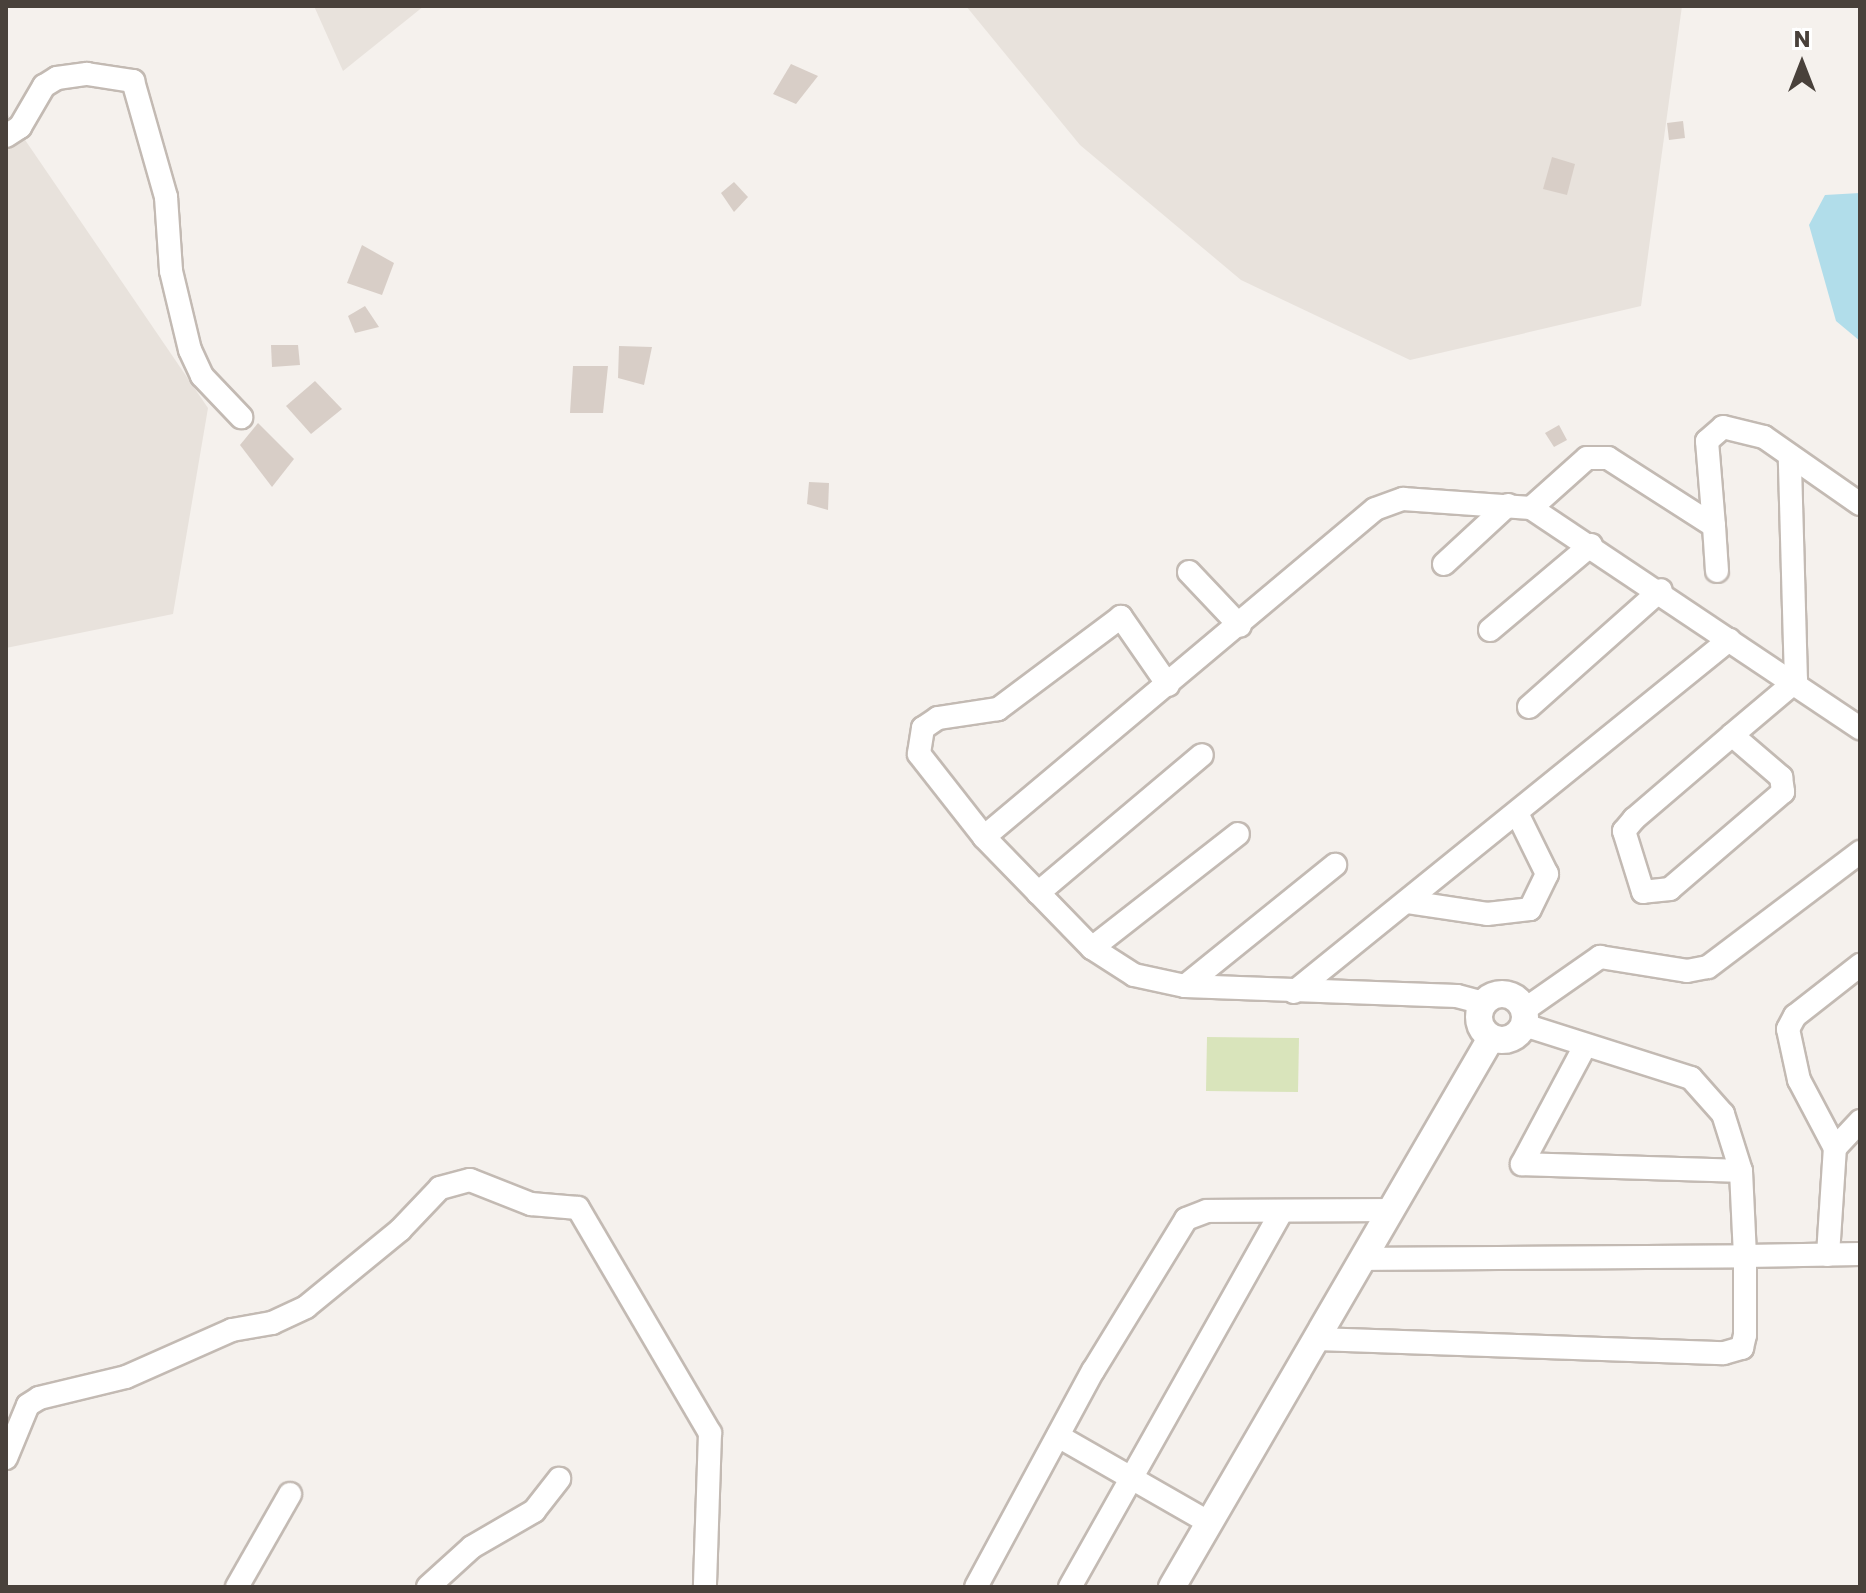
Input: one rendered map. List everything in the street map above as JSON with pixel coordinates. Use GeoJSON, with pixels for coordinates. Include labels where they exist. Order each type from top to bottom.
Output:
{"type":"FeatureCollection","features":[{"type":"Feature","properties":{"kind":"street"},"geometry":{"type":"LineString","coordinates":[[6,136],[20,127],[44,86],[57,78],[87,74],[133,81],[166,197],[171,271],[190,350],[202,376],[241,417]]}},
{"type":"Feature","properties":{"kind":"street"},"geometry":{"type":"LineString","coordinates":[[1717,571],[1707,441],[1723,427],[1764,437],[1790,460],[1860,504]]}},
{"type":"Feature","properties":{"kind":"street"},"geometry":{"type":"LineString","coordinates":[[1531,508],[1587,458],[1608,458],[1714,526]]}},
{"type":"Feature","properties":{"kind":"street"},"geometry":{"type":"LineString","coordinates":[[1790,460],[1796,681]]}},
{"type":"Feature","properties":{"kind":"street"},"geometry":{"type":"LineString","coordinates":[[984,837],[1387,502],[1531,508],[1661,590],[1860,728]]}},
{"type":"Feature","properties":{"kind":"street"},"geometry":{"type":"LineString","coordinates":[[1444,564],[1508,505]]}},
{"type":"Feature","properties":{"kind":"street"},"geometry":{"type":"LineString","coordinates":[[1490,630],[1591,545]]}},
{"type":"Feature","properties":{"kind":"street"},"geometry":{"type":"LineString","coordinates":[[1189,572],[1240,626]]}},
{"type":"Feature","properties":{"kind":"street"},"geometry":{"type":"LineString","coordinates":[[1529,707],[1661,590]]}},
{"type":"Feature","properties":{"kind":"street"},"geometry":{"type":"LineString","coordinates":[[1168,685],[1121,617],[998,709],[938,718],[923,728],[919,754],[984,837],[1038,893],[1092,948],[1134,975],[1185,986],[1457,996],[1483,1003],[1508,995],[1524,1017],[1585,1046],[1691,1078],[1723,1114],[1741,1171],[1745,1256],[1745,1335],[1742,1348],[1724,1353],[1317,1339]]}},
{"type":"Feature","properties":{"kind":"street"},"geometry":{"type":"LineString","coordinates":[[1294,992],[1729,640]]}},
{"type":"Feature","properties":{"kind":"street"},"geometry":{"type":"LineString","coordinates":[[1732,735],[1781,777],[1783,792],[1670,889],[1643,892],[1624,831],[1732,735],[1796,681]]}},
{"type":"Feature","properties":{"kind":"street"},"geometry":{"type":"LineString","coordinates":[[1038,893],[1202,755]]}},
{"type":"Feature","properties":{"kind":"street"},"geometry":{"type":"LineString","coordinates":[[1408,902],[1500,915],[1530,909],[1547,874],[1517,813]]}},
{"type":"Feature","properties":{"kind":"street"},"geometry":{"type":"LineString","coordinates":[[1092,948],[1238,834]]}},
{"type":"Feature","properties":{"kind":"street"},"geometry":{"type":"LineString","coordinates":[[1483,1003],[1478,1020],[1491,1038],[1507,1040],[1524,1017],[1600,957],[1687,971],[1708,967],[1860,852]]}},
{"type":"Feature","properties":{"kind":"street"},"geometry":{"type":"LineString","coordinates":[[1185,986],[1335,865]]}},
{"type":"Feature","properties":{"kind":"street"},"geometry":{"type":"LineString","coordinates":[[1828,1255],[1835,1148],[1799,1080],[1788,1029],[1795,1016],[1860,965]]}},
{"type":"Feature","properties":{"kind":"street"},"geometry":{"type":"LineString","coordinates":[[1172,1587],[1317,1339],[1386,1210],[1491,1038]]}},
{"type":"Feature","properties":{"kind":"street"},"geometry":{"type":"LineString","coordinates":[[1585,1046],[1522,1164],[1741,1171]]}},
{"type":"Feature","properties":{"kind":"street"},"geometry":{"type":"LineString","coordinates":[[1835,1148],[1860,1121]]}},
{"type":"Feature","properties":{"kind":"street"},"geometry":{"type":"LineString","coordinates":[[6,1458],[28,1405],[39,1398],[126,1377],[209,1339],[306,1307],[400,1230],[440,1188],[470,1180],[531,1204],[578,1208],[710,1433],[705,1587]]}},
{"type":"Feature","properties":{"kind":"street"},"geometry":{"type":"LineString","coordinates":[[976,1587],[1058,1436],[1186,1219],[1207,1211],[1281,1213],[1386,1210]]}},
{"type":"Feature","properties":{"kind":"street"},"geometry":{"type":"LineString","coordinates":[[1070,1587],[1281,1213]]}},
{"type":"Feature","properties":{"kind":"street"},"geometry":{"type":"LineString","coordinates":[[1362,1259],[1860,1254]]}},
{"type":"Feature","properties":{"kind":"street"},"geometry":{"type":"LineString","coordinates":[[1058,1436],[1131,1482],[1208,1522]]}},
{"type":"Feature","properties":{"kind":"street"},"geometry":{"type":"LineString","coordinates":[[428,1587],[472,1547],[534,1511],[559,1479]]}},
{"type":"Feature","properties":{"kind":"street"},"geometry":{"type":"LineString","coordinates":[[237,1587],[290,1494]]}},
{"type":"Feature","properties":{"kind":"shaded area"},"geometry":{"type":"Polygon","coordinates":[[[314,6],[424,6],[343,71],[314,6]]]}},
{"type":"Feature","properties":{"kind":"shaded area"},"geometry":{"type":"Polygon","coordinates":[[[966,6],[1682,6],[1641,306],[1410,360],[1241,280],[1080,145],[966,6]]]}},
{"type":"Feature","properties":{"kind":"shaded area"},"geometry":{"type":"Polygon","coordinates":[[[6,112],[208,408],[173,614],[6,648],[6,112]]]}},
{"type":"Feature","properties":{"kind":"green space"},"geometry":{"type":"Polygon","coordinates":[[[1207,1037],[1299,1038],[1298,1092],[1206,1091],[1207,1037]]]}},
{"type":"Feature","properties":{"kind":"water"},"geometry":{"type":"Polygon","coordinates":[[[1860,193],[1860,341],[1836,321],[1809,225],[1825,195],[1860,193]]]}},
{"type":"Feature","properties":{"kind":"building"},"geometry":{"type":"Polygon","coordinates":[[[791,64],[818,76],[796,104],[773,94],[791,64]]]}},
{"type":"Feature","properties":{"kind":"building"},"geometry":{"type":"Polygon","coordinates":[[[1683,121],[1685,138],[1669,140],[1667,123],[1683,121]]]}},
{"type":"Feature","properties":{"kind":"building"},"geometry":{"type":"Polygon","coordinates":[[[1552,157],[1575,164],[1567,195],[1543,189],[1552,157]]]}},
{"type":"Feature","properties":{"kind":"building"},"geometry":{"type":"Polygon","coordinates":[[[734,182],[748,197],[734,212],[721,193],[734,182]]]}},
{"type":"Feature","properties":{"kind":"building"},"geometry":{"type":"Polygon","coordinates":[[[362,245],[394,263],[382,295],[347,283],[362,245]]]}},
{"type":"Feature","properties":{"kind":"building"},"geometry":{"type":"Polygon","coordinates":[[[365,306],[379,327],[355,333],[348,316],[365,306]]]}},
{"type":"Feature","properties":{"kind":"building"},"geometry":{"type":"Polygon","coordinates":[[[271,345],[298,345],[300,365],[272,367],[271,345]]]}},
{"type":"Feature","properties":{"kind":"building"},"geometry":{"type":"Polygon","coordinates":[[[619,346],[652,347],[644,385],[618,378],[619,346]]]}},
{"type":"Feature","properties":{"kind":"building"},"geometry":{"type":"Polygon","coordinates":[[[573,366],[608,366],[603,413],[570,413],[573,366]]]}},
{"type":"Feature","properties":{"kind":"building"},"geometry":{"type":"Polygon","coordinates":[[[315,381],[342,409],[311,434],[286,406],[315,381]]]}},
{"type":"Feature","properties":{"kind":"building"},"geometry":{"type":"Polygon","coordinates":[[[258,423],[294,459],[272,487],[240,445],[258,423]]]}},
{"type":"Feature","properties":{"kind":"building"},"geometry":{"type":"Polygon","coordinates":[[[1559,425],[1567,440],[1554,447],[1545,433],[1559,425]]]}},
{"type":"Feature","properties":{"kind":"building"},"geometry":{"type":"Polygon","coordinates":[[[809,482],[829,483],[828,510],[807,504],[809,482]]]}}]}
